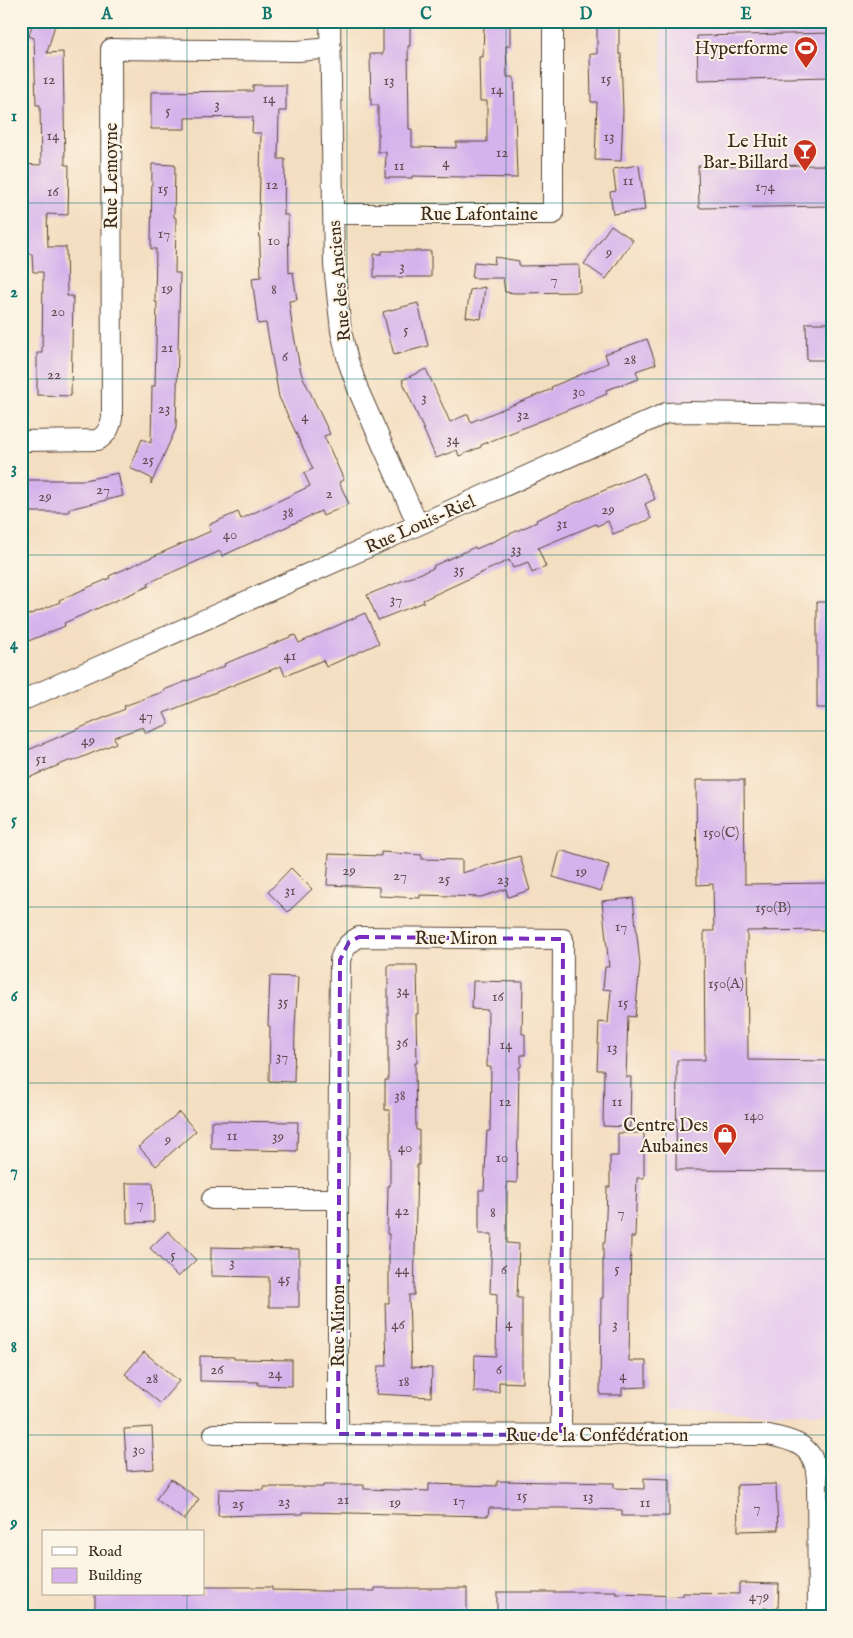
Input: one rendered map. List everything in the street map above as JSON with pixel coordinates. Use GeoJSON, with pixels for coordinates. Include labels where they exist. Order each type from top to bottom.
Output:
{"type":"FeatureCollection","features":[{"type":"Feature","properties":{"kind":"street","name":"Rue des Anciens"},"geometry":{"type":"LineString","coordinates":[[330,21],[334,265],[341,332],[348,361],[359,392],[418,526]]}},
{"type":"Feature","properties":{"kind":"street","name":"Rue Lafontaine"},"geometry":{"type":"LineString","coordinates":[[333,214],[554,214],[552,21]]}},
{"type":"Feature","properties":{"kind":"street","name":"Rue Lemoyne"},"geometry":{"type":"LineString","coordinates":[[21,441],[98,440],[105,435],[110,427],[112,418],[111,49],[298,51],[331,48]]}},
{"type":"Feature","properties":{"kind":"street","name":"Rue Louis-Riel"},"geometry":{"type":"LineString","coordinates":[[21,701],[418,526],[666,414],[690,412],[832,414]]}},
{"type":"Feature","properties":{"kind":"street","name":"Rue Miron"},"geometry":{"type":"LineString","coordinates":[[338,1434],[340,960],[349,942],[359,937],[563,938],[561,1435]]}},
{"type":"Feature","properties":{"kind":"street"},"geometry":{"type":"LineString","coordinates":[[212,1199],[338,1198]]}},
{"type":"Feature","properties":{"kind":"street","name":"Rue de la Confédération"},"geometry":{"type":"LineString","coordinates":[[214,1434],[769,1435],[790,1439],[805,1448],[814,1462],[817,1478],[818,1617]]}},
{"type":"Feature","properties":{"kind":"highlighted area"},"geometry":{"type":"Polygon","coordinates":[[[359,937],[563,939],[561,1435],[338,1434],[340,960],[349,942],[359,937]]]}},
{"type":"Feature","properties":{"kind":"shaded area"},"geometry":{"type":"Polygon","coordinates":[[[661,21],[832,21],[832,415],[666,413],[661,21]]]}},
{"type":"Feature","properties":{"kind":"shaded area"},"geometry":{"type":"Polygon","coordinates":[[[665,1053],[832,1054],[832,1413],[666,1410],[665,1053]]]}},
{"type":"Feature","properties":{"kind":"building"},"geometry":{"type":"Polygon","coordinates":[[[33,21],[56,21],[47,53],[63,52],[65,165],[69,165],[68,215],[47,214],[48,247],[66,247],[67,296],[73,296],[71,396],[37,395],[37,353],[42,353],[43,272],[33,272],[32,254],[24,254],[26,181],[21,181],[21,164],[41,165],[40,105],[36,105],[34,38],[29,36],[33,21]]]}},
{"type":"Feature","properties":{"kind":"building"},"geometry":{"type":"Polygon","coordinates":[[[383,21],[410,21],[410,46],[408,46],[409,129],[412,129],[412,147],[456,148],[456,142],[487,142],[487,101],[480,101],[479,57],[483,57],[484,21],[510,21],[510,46],[506,46],[507,77],[514,77],[517,178],[412,176],[412,178],[385,178],[386,152],[378,152],[378,105],[371,105],[370,54],[383,54],[383,21]]]}},
{"type":"Feature","properties":{"kind":"building"},"geometry":{"type":"Polygon","coordinates":[[[597,21],[619,21],[623,111],[621,161],[595,160],[597,102],[591,102],[590,54],[597,54],[597,21]]]}},
{"type":"Feature","properties":{"kind":"building"},"geometry":{"type":"Polygon","coordinates":[[[832,33],[832,77],[698,80],[697,36],[832,33]]]}},
{"type":"Feature","properties":{"kind":"building"},"geometry":{"type":"Polygon","coordinates":[[[253,85],[286,85],[286,111],[279,111],[278,159],[285,159],[284,215],[288,215],[289,273],[293,272],[297,300],[289,301],[292,325],[301,373],[330,434],[324,436],[344,480],[339,482],[349,504],[323,516],[321,511],[222,556],[220,551],[148,583],[149,586],[64,623],[65,626],[21,644],[21,618],[60,602],[59,600],[110,578],[109,576],[211,531],[208,525],[238,512],[241,519],[310,486],[304,473],[313,469],[279,397],[266,323],[258,324],[252,278],[261,277],[259,216],[261,133],[252,133],[253,117],[185,118],[185,129],[151,129],[151,92],[253,91],[253,85]]]}},
{"type":"Feature","properties":{"kind":"building"},"geometry":{"type":"Polygon","coordinates":[[[152,164],[175,165],[175,273],[180,273],[176,428],[151,484],[151,478],[130,468],[142,439],[151,443],[152,386],[155,386],[157,302],[155,302],[156,249],[151,249],[152,164]]]}},
{"type":"Feature","properties":{"kind":"building"},"geometry":{"type":"Polygon","coordinates":[[[639,165],[645,210],[613,214],[610,192],[616,191],[613,169],[639,165]]]}},
{"type":"Feature","properties":{"kind":"building"},"geometry":{"type":"Polygon","coordinates":[[[832,165],[832,206],[699,208],[698,166],[832,165]]]}},
{"type":"Feature","properties":{"kind":"building"},"geometry":{"type":"Polygon","coordinates":[[[611,225],[633,240],[606,279],[584,264],[611,225]]]}},
{"type":"Feature","properties":{"kind":"building"},"geometry":{"type":"Polygon","coordinates":[[[382,251],[431,251],[431,277],[374,277],[374,254],[382,254],[382,251]]]}},
{"type":"Feature","properties":{"kind":"building"},"geometry":{"type":"Polygon","coordinates":[[[495,257],[519,261],[519,266],[579,265],[580,292],[505,292],[503,278],[472,278],[474,262],[494,264],[495,257]]]}},
{"type":"Feature","properties":{"kind":"building"},"geometry":{"type":"Polygon","coordinates":[[[485,287],[481,319],[466,317],[470,290],[485,287]]]}},
{"type":"Feature","properties":{"kind":"building"},"geometry":{"type":"Polygon","coordinates":[[[418,303],[428,346],[394,355],[383,312],[418,303]]]}},
{"type":"Feature","properties":{"kind":"building"},"geometry":{"type":"Polygon","coordinates":[[[806,323],[832,323],[832,360],[807,360],[806,323]]]}},
{"type":"Feature","properties":{"kind":"building"},"geometry":{"type":"Polygon","coordinates":[[[647,339],[656,364],[636,371],[639,379],[606,390],[607,394],[481,445],[481,447],[459,456],[457,450],[436,458],[402,380],[426,369],[450,422],[468,414],[471,422],[552,389],[551,387],[608,363],[605,354],[647,339]]]}},
{"type":"Feature","properties":{"kind":"building"},"geometry":{"type":"Polygon","coordinates":[[[118,473],[123,496],[69,509],[69,512],[21,512],[21,480],[85,480],[118,473]]]}},
{"type":"Feature","properties":{"kind":"building"},"geometry":{"type":"Polygon","coordinates":[[[644,473],[655,499],[645,504],[651,519],[613,534],[608,521],[597,526],[596,524],[538,548],[546,567],[532,573],[528,562],[513,568],[509,560],[423,600],[424,602],[378,620],[367,595],[434,568],[433,566],[475,547],[476,549],[537,522],[536,520],[644,473]]]}},
{"type":"Feature","properties":{"kind":"building"},"geometry":{"type":"Polygon","coordinates":[[[817,602],[832,602],[832,708],[817,708],[817,602]]]}},
{"type":"Feature","properties":{"kind":"building"},"geometry":{"type":"Polygon","coordinates":[[[365,613],[379,643],[326,667],[323,660],[285,676],[281,666],[164,713],[169,724],[146,733],[143,727],[114,737],[116,743],[21,781],[21,753],[125,709],[124,706],[165,691],[295,635],[299,643],[365,613]]]}},
{"type":"Feature","properties":{"kind":"building"},"geometry":{"type":"Polygon","coordinates":[[[696,780],[744,780],[745,884],[832,883],[832,930],[747,931],[748,1060],[832,1061],[832,1171],[676,1170],[677,1060],[705,1060],[704,931],[714,931],[713,884],[697,885],[696,780]]]}},
{"type":"Feature","properties":{"kind":"building"},"geometry":{"type":"Polygon","coordinates":[[[560,850],[609,865],[601,891],[553,877],[560,850]]]}},
{"type":"Feature","properties":{"kind":"building"},"geometry":{"type":"Polygon","coordinates":[[[381,852],[422,855],[422,859],[462,860],[462,873],[520,856],[530,890],[508,897],[506,889],[481,897],[420,895],[420,898],[379,896],[379,887],[327,885],[329,854],[381,856],[381,852]]]}},
{"type":"Feature","properties":{"kind":"building"},"geometry":{"type":"Polygon","coordinates":[[[291,868],[312,889],[288,912],[268,892],[291,868]]]}},
{"type":"Feature","properties":{"kind":"building"},"geometry":{"type":"Polygon","coordinates":[[[633,898],[640,964],[635,1017],[628,1016],[626,1077],[631,1077],[630,1127],[603,1126],[604,1070],[597,1070],[599,1022],[608,1023],[611,990],[603,989],[605,967],[609,967],[602,901],[633,898]]]}},
{"type":"Feature","properties":{"kind":"building"},"geometry":{"type":"Polygon","coordinates":[[[388,965],[417,965],[417,1063],[415,1063],[416,1130],[419,1130],[419,1165],[417,1165],[414,1295],[409,1295],[411,1367],[432,1368],[431,1397],[376,1394],[378,1366],[387,1366],[385,1303],[389,1303],[389,1234],[387,1234],[388,1186],[390,1186],[390,1110],[385,1110],[385,1080],[388,1080],[388,965]]]}},
{"type":"Feature","properties":{"kind":"building"},"geometry":{"type":"Polygon","coordinates":[[[270,976],[298,977],[294,1082],[269,1081],[270,1026],[268,1026],[270,976]]]}},
{"type":"Feature","properties":{"kind":"building"},"geometry":{"type":"Polygon","coordinates":[[[473,981],[523,982],[522,1034],[525,1034],[525,1055],[521,1055],[521,1067],[519,1067],[517,1183],[507,1182],[507,1243],[519,1244],[517,1298],[522,1298],[522,1383],[499,1382],[499,1392],[474,1392],[475,1355],[496,1356],[497,1294],[490,1293],[492,1234],[479,1234],[479,1190],[484,1190],[487,1131],[490,1131],[491,1067],[487,1067],[488,1010],[472,1009],[473,981]]]}},
{"type":"Feature","properties":{"kind":"building"},"geometry":{"type":"Polygon","coordinates":[[[179,1112],[196,1131],[156,1166],[139,1147],[179,1112]]]}},
{"type":"Feature","properties":{"kind":"building"},"geometry":{"type":"Polygon","coordinates":[[[211,1121],[298,1122],[297,1151],[211,1149],[211,1121]]]}},
{"type":"Feature","properties":{"kind":"building"},"geometry":{"type":"Polygon","coordinates":[[[618,1133],[644,1133],[644,1178],[637,1178],[635,1237],[631,1237],[629,1361],[646,1361],[646,1387],[622,1388],[622,1395],[600,1395],[603,1243],[605,1243],[607,1187],[610,1187],[610,1156],[618,1156],[618,1133]]]}},
{"type":"Feature","properties":{"kind":"building"},"geometry":{"type":"Polygon","coordinates":[[[126,1183],[153,1183],[154,1222],[127,1223],[126,1183]]]}},
{"type":"Feature","properties":{"kind":"building"},"geometry":{"type":"Polygon","coordinates":[[[168,1231],[196,1260],[178,1277],[150,1248],[168,1231]]]}},
{"type":"Feature","properties":{"kind":"building"},"geometry":{"type":"Polygon","coordinates":[[[211,1247],[299,1249],[299,1307],[269,1307],[269,1277],[211,1276],[211,1247]]]}},
{"type":"Feature","properties":{"kind":"building"},"geometry":{"type":"Polygon","coordinates":[[[144,1352],[179,1381],[160,1403],[125,1374],[144,1352]]]}},
{"type":"Feature","properties":{"kind":"building"},"geometry":{"type":"Polygon","coordinates":[[[200,1356],[234,1357],[234,1359],[292,1360],[292,1386],[258,1385],[258,1382],[200,1381],[200,1356]]]}},
{"type":"Feature","properties":{"kind":"building"},"geometry":{"type":"Polygon","coordinates":[[[152,1427],[154,1469],[127,1471],[124,1429],[152,1427]]]}},
{"type":"Feature","properties":{"kind":"building"},"geometry":{"type":"Polygon","coordinates":[[[644,1478],[669,1479],[669,1516],[622,1516],[622,1510],[489,1508],[488,1516],[303,1512],[303,1514],[218,1516],[219,1489],[264,1490],[264,1487],[364,1485],[364,1489],[429,1491],[429,1484],[497,1486],[497,1481],[614,1483],[614,1488],[644,1489],[644,1478]]]}},
{"type":"Feature","properties":{"kind":"building"},"geometry":{"type":"Polygon","coordinates":[[[171,1479],[199,1499],[184,1520],[156,1499],[171,1479]]]}},
{"type":"Feature","properties":{"kind":"building"},"geometry":{"type":"Polygon","coordinates":[[[776,1484],[778,1530],[738,1531],[737,1485],[776,1484]]]}},
{"type":"Feature","properties":{"kind":"building"},"geometry":{"type":"Polygon","coordinates":[[[739,1583],[779,1584],[778,1609],[764,1608],[763,1617],[497,1617],[497,1592],[616,1592],[616,1594],[683,1596],[683,1593],[739,1594],[739,1583]]]}},
{"type":"Feature","properties":{"kind":"building"},"geometry":{"type":"Polygon","coordinates":[[[205,1587],[272,1587],[272,1590],[321,1591],[375,1591],[375,1588],[467,1588],[467,1617],[95,1617],[95,1596],[205,1596],[205,1587]]]}},
{"type":"Feature","properties":{"kind":"place","name":"Hyperforme"},"geometry":{"type":"Point","coordinates":[806,69]}},
{"type":"Feature","properties":{"kind":"place","name":"Le Huit Bar-Billard"},"geometry":{"type":"Point","coordinates":[805,172]}},
{"type":"Feature","properties":{"kind":"place","name":"Centre Des Aubaines"},"geometry":{"type":"Point","coordinates":[725,1156]}}]}
